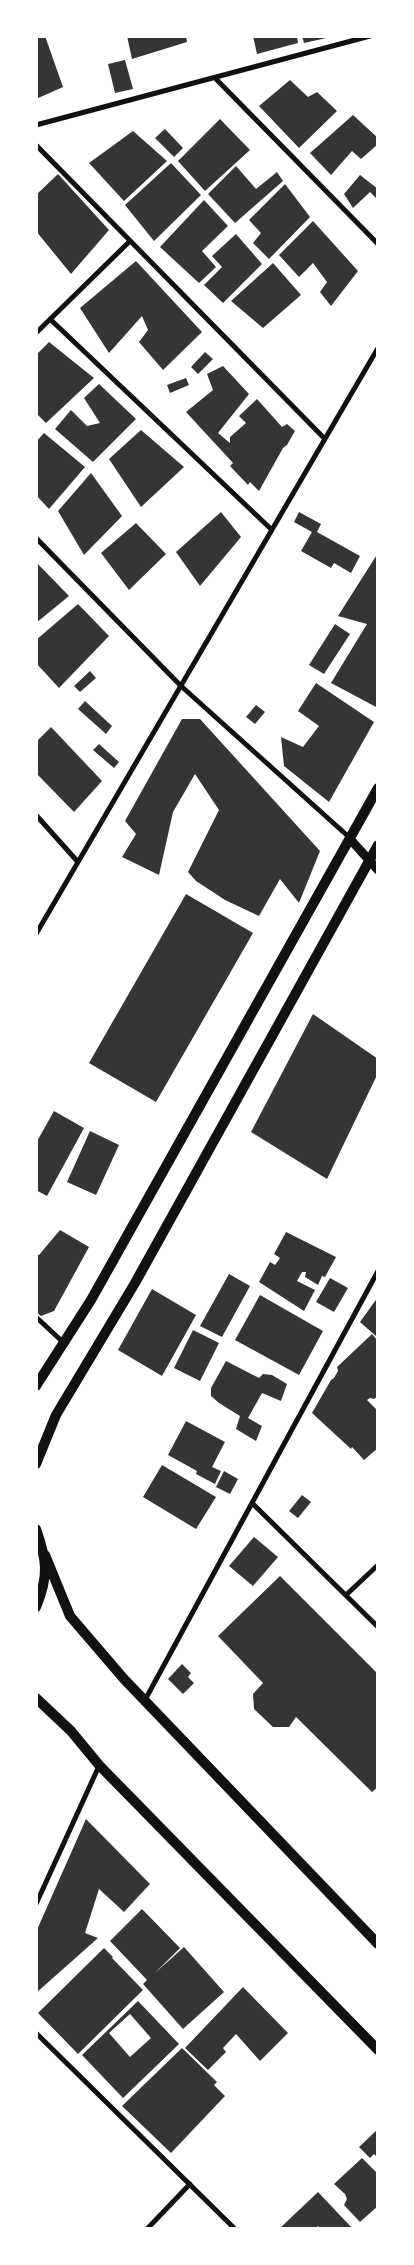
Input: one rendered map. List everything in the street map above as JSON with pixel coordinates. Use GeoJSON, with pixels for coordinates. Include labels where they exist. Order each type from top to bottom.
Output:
{"type":"FeatureCollection","features":[{"type":"Feature","properties":{"kind":"main road"},"geometry":{"type":"LineString","coordinates":[[36,1386],[65,1344],[376,795]]}},
{"type":"Feature","properties":{"kind":"main road"},"geometry":{"type":"LineString","coordinates":[[36,1464],[56,1415],[135,1283],[378,845]]}},
{"type":"Feature","properties":{"kind":"main road"},"geometry":{"type":"LineString","coordinates":[[36,1529],[70,1616],[145,1701],[378,1944]]}},
{"type":"Feature","properties":{"kind":"main road"},"geometry":{"type":"LineString","coordinates":[[36,1607],[44,1588],[45,1555]]}},
{"type":"Feature","properties":{"kind":"main road"},"geometry":{"type":"LineString","coordinates":[[36,1698],[71,1731],[99,1765],[378,2050]]}},
{"type":"Feature","properties":{"kind":"street"},"geometry":{"type":"LineString","coordinates":[[36,125],[370,36]]}},
{"type":"Feature","properties":{"kind":"street"},"geometry":{"type":"LineString","coordinates":[[216,78],[378,244]]}},
{"type":"Feature","properties":{"kind":"street"},"geometry":{"type":"LineString","coordinates":[[36,145],[325,438]]}},
{"type":"Feature","properties":{"kind":"street"},"geometry":{"type":"LineString","coordinates":[[36,333],[130,241]]}},
{"type":"Feature","properties":{"kind":"street"},"geometry":{"type":"LineString","coordinates":[[50,319],[272,530]]}},
{"type":"Feature","properties":{"kind":"street"},"geometry":{"type":"LineString","coordinates":[[36,934],[378,348]]}},
{"type":"Feature","properties":{"kind":"street"},"geometry":{"type":"LineString","coordinates":[[36,538],[181,686],[350,838],[369,862],[378,870]]}},
{"type":"Feature","properties":{"kind":"street"},"geometry":{"type":"LineString","coordinates":[[36,815],[78,862]]}},
{"type":"Feature","properties":{"kind":"street"},"geometry":{"type":"LineString","coordinates":[[145,1701],[378,1271]]}},
{"type":"Feature","properties":{"kind":"street"},"geometry":{"type":"LineString","coordinates":[[36,1317],[65,1344]]}},
{"type":"Feature","properties":{"kind":"street"},"geometry":{"type":"LineString","coordinates":[[252,1503],[378,1627]]}},
{"type":"Feature","properties":{"kind":"street"},"geometry":{"type":"LineString","coordinates":[[346,1595],[378,1565]]}},
{"type":"Feature","properties":{"kind":"street"},"geometry":{"type":"LineString","coordinates":[[36,1904],[99,1765]]}},
{"type":"Feature","properties":{"kind":"street"},"geometry":{"type":"LineString","coordinates":[[36,2032],[234,2229]]}},
{"type":"Feature","properties":{"kind":"street"},"geometry":{"type":"LineString","coordinates":[[147,2229],[190,2184]]}},
{"type":"Feature","properties":{"kind":"building"},"geometry":{"type":"Polygon","coordinates":[[[36,36],[45,36],[63,87],[36,99],[36,36]]]}},
{"type":"Feature","properties":{"kind":"building"},"geometry":{"type":"Polygon","coordinates":[[[127,36],[186,36],[187,42],[132,59],[127,36]]]}},
{"type":"Feature","properties":{"kind":"building"},"geometry":{"type":"Polygon","coordinates":[[[253,36],[297,36],[298,43],[257,54],[253,36]]]}},
{"type":"Feature","properties":{"kind":"building"},"geometry":{"type":"Polygon","coordinates":[[[302,36],[330,36],[331,37],[304,43],[302,36]]]}},
{"type":"Feature","properties":{"kind":"building"},"geometry":{"type":"Polygon","coordinates":[[[125,60],[133,89],[115,93],[108,64],[125,60]]]}},
{"type":"Feature","properties":{"kind":"building"},"geometry":{"type":"Polygon","coordinates":[[[290,80],[308,97],[317,92],[337,111],[299,148],[259,106],[290,80]]]}},
{"type":"Feature","properties":{"kind":"building"},"geometry":{"type":"Polygon","coordinates":[[[353,115],[378,138],[378,144],[361,159],[352,151],[331,175],[310,153],[353,115]]]}},
{"type":"Feature","properties":{"kind":"building"},"geometry":{"type":"Polygon","coordinates":[[[220,119],[250,150],[205,191],[178,161],[220,119]]]}},
{"type":"Feature","properties":{"kind":"building"},"geometry":{"type":"Polygon","coordinates":[[[165,129],[183,148],[174,157],[155,138],[165,129]]]}},
{"type":"Feature","properties":{"kind":"building"},"geometry":{"type":"Polygon","coordinates":[[[133,131],[167,161],[124,201],[89,163],[133,131]]]}},
{"type":"Feature","properties":{"kind":"building"},"geometry":{"type":"Polygon","coordinates":[[[171,163],[201,195],[154,241],[125,205],[171,163]]]}},
{"type":"Feature","properties":{"kind":"building"},"geometry":{"type":"Polygon","coordinates":[[[236,166],[256,189],[277,172],[283,181],[235,223],[208,194],[236,166]]]}},
{"type":"Feature","properties":{"kind":"building"},"geometry":{"type":"Polygon","coordinates":[[[58,174],[109,230],[71,274],[36,231],[36,195],[58,174]]]}},
{"type":"Feature","properties":{"kind":"building"},"geometry":{"type":"Polygon","coordinates":[[[360,175],[378,189],[378,200],[370,192],[353,208],[344,194],[360,175]]]}},
{"type":"Feature","properties":{"kind":"building"},"geometry":{"type":"Polygon","coordinates":[[[285,184],[310,217],[269,259],[253,243],[261,233],[249,220],[285,184]]]}},
{"type":"Feature","properties":{"kind":"building"},"geometry":{"type":"Polygon","coordinates":[[[204,200],[228,226],[202,251],[216,267],[199,283],[160,247],[204,200]]]}},
{"type":"Feature","properties":{"kind":"building"},"geometry":{"type":"Polygon","coordinates":[[[313,221],[358,271],[331,306],[320,292],[327,282],[313,263],[299,277],[279,255],[313,221]]]}},
{"type":"Feature","properties":{"kind":"building"},"geometry":{"type":"Polygon","coordinates":[[[236,234],[262,264],[223,303],[204,285],[222,267],[212,256],[236,234]]]}},
{"type":"Feature","properties":{"kind":"building"},"geometry":{"type":"Polygon","coordinates":[[[136,261],[202,332],[163,370],[139,342],[148,330],[142,316],[109,353],[80,308],[136,261]]]}},
{"type":"Feature","properties":{"kind":"building"},"geometry":{"type":"Polygon","coordinates":[[[273,263],[301,295],[263,328],[231,301],[273,263]]]}},
{"type":"Feature","properties":{"kind":"building"},"geometry":{"type":"Polygon","coordinates":[[[49,342],[94,378],[46,423],[36,413],[36,355],[49,342]]]}},
{"type":"Feature","properties":{"kind":"building"},"geometry":{"type":"Polygon","coordinates":[[[205,352],[213,359],[198,374],[191,367],[205,352]]]}},
{"type":"Feature","properties":{"kind":"building"},"geometry":{"type":"Polygon","coordinates":[[[223,366],[249,394],[218,433],[230,443],[230,437],[246,423],[239,416],[257,399],[282,427],[287,424],[295,431],[287,445],[283,448],[259,491],[250,482],[248,485],[230,466],[233,463],[186,412],[213,390],[207,374],[223,366]]]}},
{"type":"Feature","properties":{"kind":"building"},"geometry":{"type":"Polygon","coordinates":[[[186,378],[189,385],[170,393],[167,385],[186,378]]]}},
{"type":"Feature","properties":{"kind":"building"},"geometry":{"type":"Polygon","coordinates":[[[99,384],[136,419],[93,462],[55,429],[71,410],[87,426],[100,423],[84,398],[99,384]]]}},
{"type":"Feature","properties":{"kind":"building"},"geometry":{"type":"Polygon","coordinates":[[[141,430],[184,467],[141,507],[109,459],[141,430]]]}},
{"type":"Feature","properties":{"kind":"building"},"geometry":{"type":"Polygon","coordinates":[[[44,433],[85,467],[49,509],[36,495],[36,442],[44,433]]]}},
{"type":"Feature","properties":{"kind":"building"},"geometry":{"type":"Polygon","coordinates":[[[91,473],[122,516],[84,555],[58,511],[91,473]]]}},
{"type":"Feature","properties":{"kind":"building"},"geometry":{"type":"Polygon","coordinates":[[[221,512],[241,537],[200,586],[176,552],[221,512]]]}},
{"type":"Feature","properties":{"kind":"building"},"geometry":{"type":"Polygon","coordinates":[[[299,512],[321,524],[317,532],[360,556],[351,573],[334,563],[331,568],[301,551],[312,532],[294,522],[299,512]]]}},
{"type":"Feature","properties":{"kind":"building"},"geometry":{"type":"Polygon","coordinates":[[[136,523],[166,554],[129,590],[101,553],[136,523]]]}},
{"type":"Feature","properties":{"kind":"building"},"geometry":{"type":"Polygon","coordinates":[[[378,553],[378,708],[331,683],[367,624],[338,616],[378,553]]]}},
{"type":"Feature","properties":{"kind":"building"},"geometry":{"type":"Polygon","coordinates":[[[36,562],[69,596],[36,623],[36,562]]]}},
{"type":"Feature","properties":{"kind":"building"},"geometry":{"type":"Polygon","coordinates":[[[78,604],[109,636],[59,688],[36,663],[36,640],[78,604]]]}},
{"type":"Feature","properties":{"kind":"building"},"geometry":{"type":"Polygon","coordinates":[[[335,624],[350,634],[324,674],[309,665],[335,624]]]}},
{"type":"Feature","properties":{"kind":"building"},"geometry":{"type":"Polygon","coordinates":[[[90,671],[96,678],[80,692],[74,686],[90,671]]]}},
{"type":"Feature","properties":{"kind":"building"},"geometry":{"type":"Polygon","coordinates":[[[316,683],[374,722],[329,802],[284,766],[281,737],[303,747],[319,726],[298,711],[316,683]]]}},
{"type":"Feature","properties":{"kind":"building"},"geometry":{"type":"Polygon","coordinates":[[[85,701],[112,726],[106,734],[78,709],[85,701]]]}},
{"type":"Feature","properties":{"kind":"building"},"geometry":{"type":"Polygon","coordinates":[[[256,705],[265,712],[255,724],[246,717],[256,705]]]}},
{"type":"Feature","properties":{"kind":"building"},"geometry":{"type":"Polygon","coordinates":[[[182,719],[200,719],[320,851],[299,903],[280,879],[259,916],[225,900],[196,881],[188,872],[219,810],[195,774],[173,812],[159,875],[122,857],[136,834],[125,821],[182,719]]]}},
{"type":"Feature","properties":{"kind":"building"},"geometry":{"type":"Polygon","coordinates":[[[51,727],[102,781],[74,812],[36,773],[36,742],[51,727]]]}},
{"type":"Feature","properties":{"kind":"building"},"geometry":{"type":"Polygon","coordinates":[[[99,744],[119,762],[114,768],[93,750],[99,744]]]}},
{"type":"Feature","properties":{"kind":"building"},"geometry":{"type":"Polygon","coordinates":[[[186,894],[253,933],[156,1102],[89,1063],[186,894]]]}},
{"type":"Feature","properties":{"kind":"building"},"geometry":{"type":"Polygon","coordinates":[[[313,1014],[378,1059],[378,1073],[327,1179],[251,1132],[313,1014]]]}},
{"type":"Feature","properties":{"kind":"building"},"geometry":{"type":"Polygon","coordinates":[[[54,1111],[84,1128],[47,1196],[36,1190],[36,1143],[54,1111]]]}},
{"type":"Feature","properties":{"kind":"building"},"geometry":{"type":"Polygon","coordinates":[[[90,1131],[119,1145],[96,1195],[67,1182],[90,1131]]]}},
{"type":"Feature","properties":{"kind":"building"},"geometry":{"type":"Polygon","coordinates":[[[60,1230],[89,1247],[54,1311],[41,1316],[36,1312],[36,1254],[39,1255],[60,1230]]]}},
{"type":"Feature","properties":{"kind":"building"},"geometry":{"type":"Polygon","coordinates":[[[286,1232],[336,1257],[325,1277],[322,1276],[318,1285],[305,1277],[306,1272],[302,1272],[297,1281],[315,1290],[304,1311],[259,1282],[270,1262],[275,1265],[280,1258],[274,1254],[286,1232]]]}},
{"type":"Feature","properties":{"kind":"building"},"geometry":{"type":"Polygon","coordinates":[[[229,1274],[250,1286],[222,1337],[200,1326],[229,1274]]]}},
{"type":"Feature","properties":{"kind":"building"},"geometry":{"type":"Polygon","coordinates":[[[330,1278],[348,1288],[334,1312],[316,1302],[330,1278]]]}},
{"type":"Feature","properties":{"kind":"building"},"geometry":{"type":"Polygon","coordinates":[[[152,1289],[196,1315],[162,1376],[118,1350],[152,1289]]]}},
{"type":"Feature","properties":{"kind":"building"},"geometry":{"type":"Polygon","coordinates":[[[260,1295],[323,1331],[299,1375],[235,1340],[260,1295]]]}},
{"type":"Feature","properties":{"kind":"building"},"geometry":{"type":"Polygon","coordinates":[[[378,1297],[378,1336],[377,1337],[360,1322],[378,1297]]]}},
{"type":"Feature","properties":{"kind":"building"},"geometry":{"type":"Polygon","coordinates":[[[193,1330],[219,1343],[200,1381],[174,1368],[193,1330]]]}},
{"type":"Feature","properties":{"kind":"building"},"geometry":{"type":"Polygon","coordinates":[[[372,1334],[378,1341],[378,1396],[367,1400],[378,1411],[378,1448],[364,1460],[352,1447],[351,1449],[312,1413],[338,1371],[337,1367],[372,1334]]]}},
{"type":"Feature","properties":{"kind":"building"},"geometry":{"type":"Polygon","coordinates":[[[226,1361],[259,1378],[263,1374],[272,1375],[287,1384],[281,1401],[262,1393],[248,1418],[262,1426],[256,1441],[236,1429],[240,1416],[211,1396],[211,1388],[226,1361]]]}},
{"type":"Feature","properties":{"kind":"building"},"geometry":{"type":"Polygon","coordinates":[[[186,1421],[225,1442],[212,1467],[221,1471],[215,1484],[196,1474],[197,1471],[168,1455],[186,1421]]]}},
{"type":"Feature","properties":{"kind":"building"},"geometry":{"type":"Polygon","coordinates":[[[162,1465],[216,1497],[196,1529],[143,1497],[162,1465]]]}},
{"type":"Feature","properties":{"kind":"building"},"geometry":{"type":"Polygon","coordinates":[[[224,1471],[238,1479],[230,1494],[216,1487],[224,1471]]]}},
{"type":"Feature","properties":{"kind":"building"},"geometry":{"type":"Polygon","coordinates":[[[302,1495],[311,1502],[298,1518],[289,1511],[302,1495]]]}},
{"type":"Feature","properties":{"kind":"building"},"geometry":{"type":"Polygon","coordinates":[[[254,1537],[278,1557],[253,1586],[229,1566],[254,1537]]]}},
{"type":"Feature","properties":{"kind":"building"},"geometry":{"type":"Polygon","coordinates":[[[280,1576],[378,1674],[378,1787],[372,1792],[296,1717],[289,1727],[273,1727],[254,1709],[253,1694],[263,1683],[218,1636],[280,1576]]]}},
{"type":"Feature","properties":{"kind":"building"},"geometry":{"type":"Polygon","coordinates":[[[182,1664],[191,1673],[188,1677],[194,1683],[183,1694],[168,1679],[182,1664]]]}},
{"type":"Feature","properties":{"kind":"building"},"geometry":{"type":"Polygon","coordinates":[[[86,1819],[150,1884],[124,1912],[99,1889],[85,1933],[98,1938],[36,1993],[36,1932],[86,1819]]]}},
{"type":"Feature","properties":{"kind":"building"},"geometry":{"type":"Polygon","coordinates":[[[142,1909],[180,1948],[155,1973],[184,1947],[224,1992],[183,2029],[143,1984],[147,1980],[110,1941],[142,1909]]]}},
{"type":"Feature","properties":{"kind":"building"},"geometry":{"type":"Polygon","coordinates":[[[104,1948],[143,1990],[78,2054],[38,2013],[104,1948]]]}},
{"type":"Feature","properties":{"kind":"building"},"geometry":{"type":"Polygon","coordinates":[[[243,1987],[288,2033],[260,2061],[236,2034],[223,2048],[226,2052],[208,2070],[185,2048],[243,1987]]]}},
{"type":"Feature","properties":{"kind":"building"},"geometry":{"type":"Polygon","coordinates":[[[138,2001],[179,2044],[123,2098],[82,2055],[138,2001]],[[130,2014],[109,2033],[130,2057],[151,2038],[130,2014]]]}},
{"type":"Feature","properties":{"kind":"building"},"geometry":{"type":"Polygon","coordinates":[[[182,2048],[217,2082],[214,2085],[225,2096],[171,2153],[122,2106],[182,2048]]]}},
{"type":"Feature","properties":{"kind":"building"},"geometry":{"type":"Polygon","coordinates":[[[378,2129],[378,2158],[374,2154],[370,2158],[359,2147],[378,2129]]]}},
{"type":"Feature","properties":{"kind":"building"},"geometry":{"type":"Polygon","coordinates":[[[362,2158],[378,2174],[378,2206],[360,2222],[344,2205],[347,2199],[345,2194],[334,2184],[362,2158]]]}},
{"type":"Feature","properties":{"kind":"building"},"geometry":{"type":"Polygon","coordinates":[[[318,2192],[353,2229],[321,2229],[318,2226],[315,2229],[279,2229],[318,2192]]]}}]}
